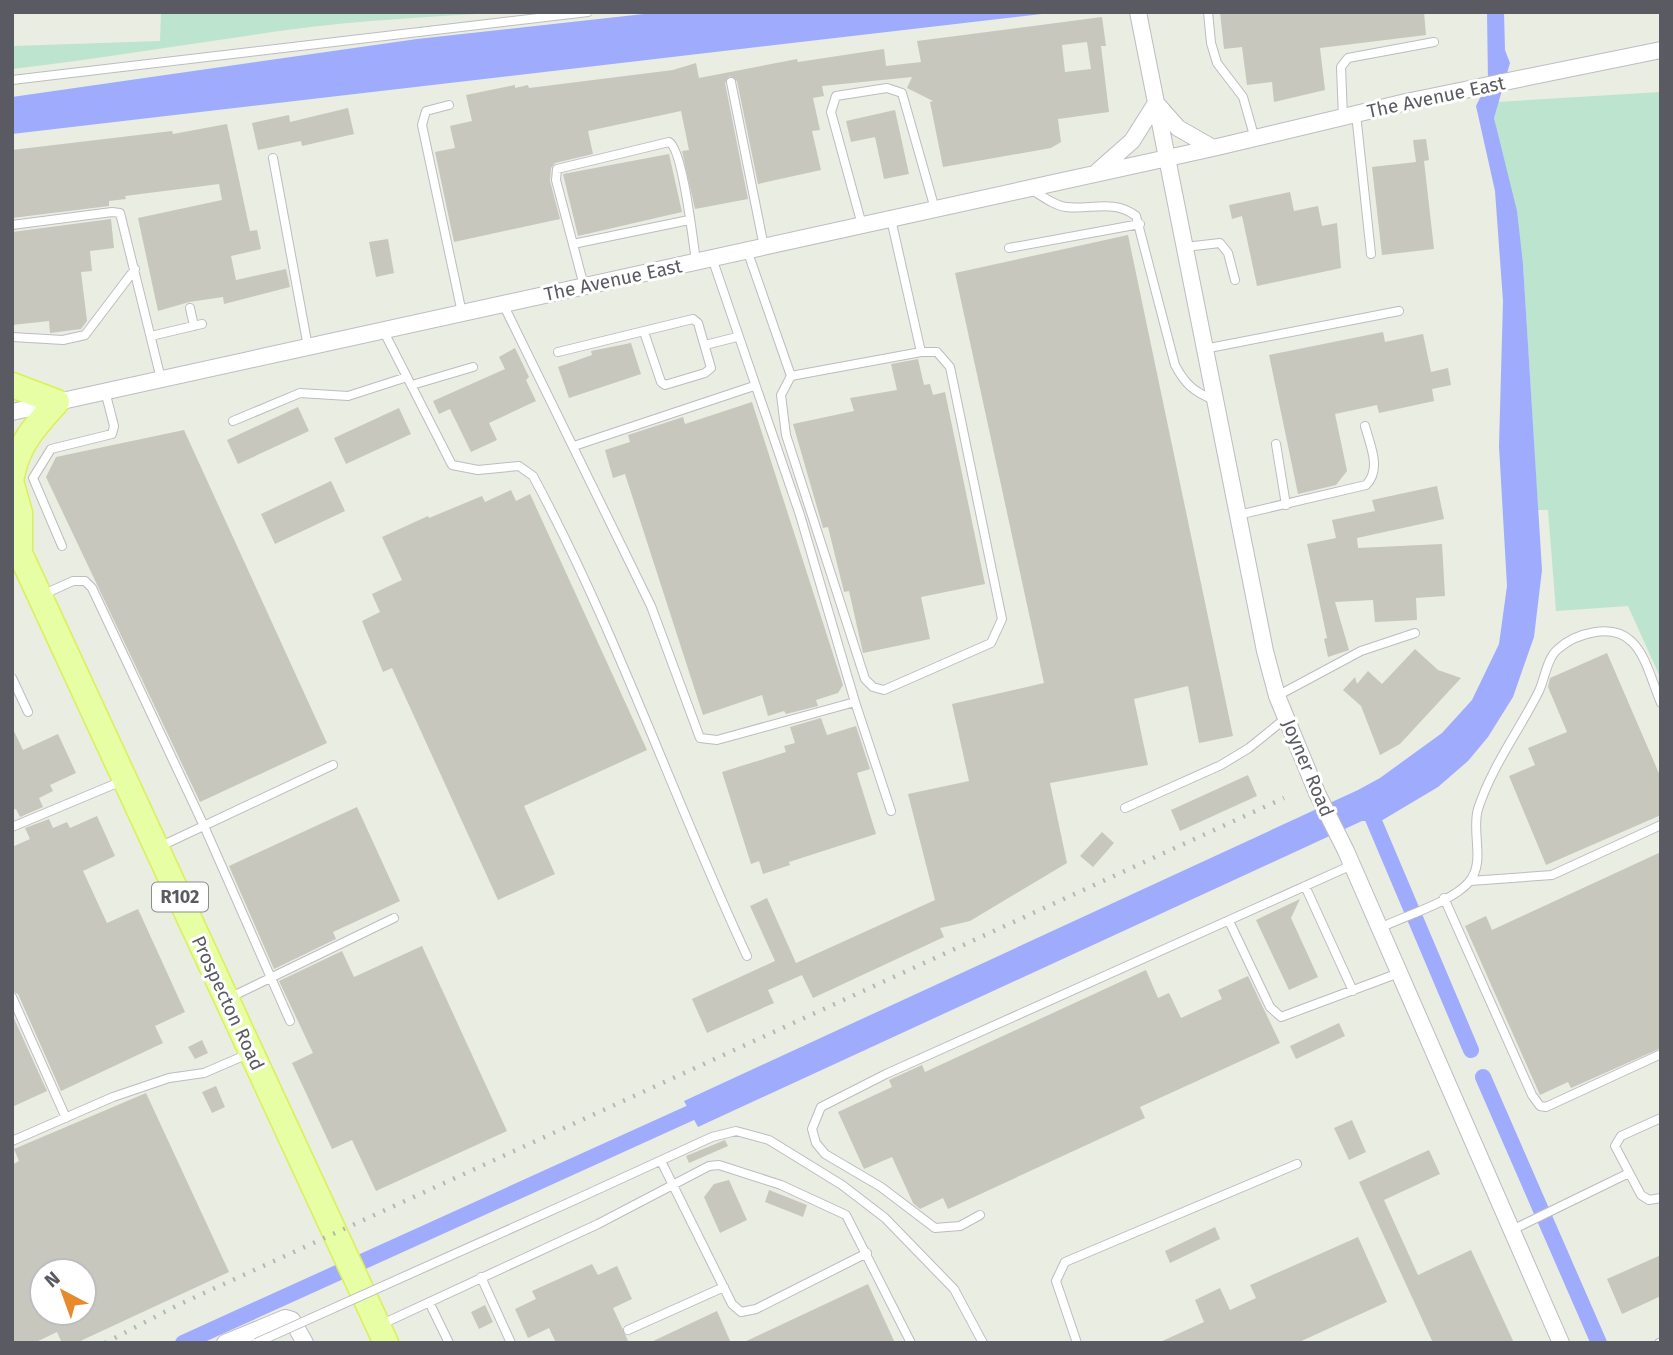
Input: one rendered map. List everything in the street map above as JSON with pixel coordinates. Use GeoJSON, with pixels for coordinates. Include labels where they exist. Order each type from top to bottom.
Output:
{"type":"FeatureCollection","features":[{"type":"Feature","properties":{"kind":"main road"},"geometry":{"type":"LineString","coordinates":[[12,385],[57,402],[26,437],[16,456],[12,475]]}},
{"type":"Feature","properties":{"kind":"main road","name":"R102"},"geometry":{"type":"LineString","coordinates":[[12,484],[20,513],[16,541]]}},
{"type":"Feature","properties":{"kind":"main road","name":"Prospecton Road"},"geometry":{"type":"LineString","coordinates":[[16,541],[361,1289],[380,1337]]}},
{"type":"Feature","properties":{"kind":"street","name":"Joyner Road"},"geometry":{"type":"LineString","coordinates":[[1138,12],[1214,400],[1278,696],[1317,793],[1349,858],[1561,1343]]}},
{"type":"Feature","properties":{"kind":"street","name":"The Avenue East"},"geometry":{"type":"LineString","coordinates":[[12,412],[1255,139],[1406,102],[1661,50]]}},
{"type":"Feature","properties":{"kind":"street"},"geometry":{"type":"LineString","coordinates":[[1093,175],[1132,141],[1156,103],[1178,128],[1213,148]]}},
{"type":"Feature","properties":{"kind":"street"},"geometry":{"type":"LineString","coordinates":[[225,1343],[285,1318],[292,1320],[305,1343]]}},
{"type":"Feature","properties":{"kind":"lane"},"geometry":{"type":"LineString","coordinates":[[12,80],[588,12]]}},
{"type":"Feature","properties":{"kind":"lane"},"geometry":{"type":"LineString","coordinates":[[1208,12],[1211,43],[1217,63],[1243,97],[1255,139]]}},
{"type":"Feature","properties":{"kind":"lane"},"geometry":{"type":"LineString","coordinates":[[1371,254],[1341,67],[1348,58],[1434,42]]}},
{"type":"Feature","properties":{"kind":"lane"},"geometry":{"type":"LineString","coordinates":[[731,82],[764,247]]}},
{"type":"Feature","properties":{"kind":"lane"},"geometry":{"type":"LineString","coordinates":[[862,225],[831,112],[836,96],[887,88],[902,93],[934,209]]}},
{"type":"Feature","properties":{"kind":"lane"},"geometry":{"type":"LineString","coordinates":[[449,106],[426,111],[422,125],[462,313]]}},
{"type":"Feature","properties":{"kind":"lane"},"geometry":{"type":"LineString","coordinates":[[584,286],[556,180],[557,169],[669,142],[675,147],[689,220],[737,337],[800,515],[855,702],[891,811]]}},
{"type":"Feature","properties":{"kind":"lane"},"geometry":{"type":"LineString","coordinates":[[273,158],[308,347]]}},
{"type":"Feature","properties":{"kind":"lane"},"geometry":{"type":"LineString","coordinates":[[1029,189],[1066,207],[1107,205],[1129,211],[1140,224],[1175,365],[1184,382],[1197,393],[1214,400]]}},
{"type":"Feature","properties":{"kind":"lane"},"geometry":{"type":"LineString","coordinates":[[12,225],[117,211],[122,216],[162,379]]}},
{"type":"Feature","properties":{"kind":"lane"},"geometry":{"type":"LineString","coordinates":[[891,219],[921,352]]}},
{"type":"Feature","properties":{"kind":"lane"},"geometry":{"type":"LineString","coordinates":[[573,244],[689,220]]}},
{"type":"Feature","properties":{"kind":"lane"},"geometry":{"type":"LineString","coordinates":[[1009,248],[1140,224]]}},
{"type":"Feature","properties":{"kind":"lane"},"geometry":{"type":"LineString","coordinates":[[1184,247],[1220,243],[1228,253],[1235,281]]}},
{"type":"Feature","properties":{"kind":"lane"},"geometry":{"type":"LineString","coordinates":[[747,250],[791,376],[781,396],[782,410],[813,526],[865,679],[873,687],[884,690],[991,643],[1002,620],[950,367],[937,352],[921,352],[791,376]]}},
{"type":"Feature","properties":{"kind":"lane"},"geometry":{"type":"LineString","coordinates":[[12,337],[63,340],[85,335],[135,269]]}},
{"type":"Feature","properties":{"kind":"lane"},"geometry":{"type":"LineString","coordinates":[[503,304],[651,606],[700,738],[718,740],[855,702]]}},
{"type":"Feature","properties":{"kind":"lane"},"geometry":{"type":"LineString","coordinates":[[151,336],[198,325],[190,308]]}},
{"type":"Feature","properties":{"kind":"lane"},"geometry":{"type":"LineString","coordinates":[[1204,349],[1399,311]]}},
{"type":"Feature","properties":{"kind":"lane"},"geometry":{"type":"LineString","coordinates":[[558,352],[693,318],[698,323],[711,363],[708,372],[665,385],[661,382],[644,332]]}},
{"type":"Feature","properties":{"kind":"lane"},"geometry":{"type":"LineString","coordinates":[[383,330],[452,465],[478,470],[520,466],[533,475],[622,668],[699,854],[747,956]]}},
{"type":"Feature","properties":{"kind":"lane"},"geometry":{"type":"LineString","coordinates":[[705,345],[737,337]]}},
{"type":"Feature","properties":{"kind":"lane"},"geometry":{"type":"LineString","coordinates":[[233,421],[300,393],[348,396],[472,367]]}},
{"type":"Feature","properties":{"kind":"lane"},"geometry":{"type":"LineString","coordinates":[[574,446],[754,386]]}},
{"type":"Feature","properties":{"kind":"lane"},"geometry":{"type":"LineString","coordinates":[[62,545],[33,478],[51,449],[112,434],[114,426],[105,391]]}},
{"type":"Feature","properties":{"kind":"lane"},"geometry":{"type":"LineString","coordinates":[[1238,515],[1352,490],[1371,480],[1375,465],[1365,426]]}},
{"type":"Feature","properties":{"kind":"lane"},"geometry":{"type":"LineString","coordinates":[[1276,444],[1286,505]]}},
{"type":"Feature","properties":{"kind":"lane"},"geometry":{"type":"LineString","coordinates":[[42,595],[73,581],[85,581],[92,588],[204,826],[289,1021]]}},
{"type":"Feature","properties":{"kind":"lane"},"geometry":{"type":"LineString","coordinates":[[1470,881],[1477,862],[1477,812],[1491,776],[1538,694],[1552,657],[1558,649],[1571,640],[1593,633],[1618,632],[1633,642],[1661,703]]}},
{"type":"Feature","properties":{"kind":"lane"},"geometry":{"type":"LineString","coordinates":[[1278,696],[1361,651],[1415,633]]}},
{"type":"Feature","properties":{"kind":"lane"},"geometry":{"type":"LineString","coordinates":[[12,678],[28,712]]}},
{"type":"Feature","properties":{"kind":"lane"},"geometry":{"type":"LineString","coordinates":[[1125,808],[1222,765],[1249,748],[1286,718]]}},
{"type":"Feature","properties":{"kind":"lane"},"geometry":{"type":"LineString","coordinates":[[157,848],[333,765]]}},
{"type":"Feature","properties":{"kind":"lane"},"geometry":{"type":"LineString","coordinates":[[12,827],[126,779]]}},
{"type":"Feature","properties":{"kind":"lane"},"geometry":{"type":"LineString","coordinates":[[1380,928],[1444,898],[1470,881],[1552,875],[1661,825]]}},
{"type":"Feature","properties":{"kind":"lane"},"geometry":{"type":"LineString","coordinates":[[979,1215],[960,1226],[935,1228],[881,1188],[825,1154],[816,1143],[812,1129],[821,1107],[886,1074],[1305,887],[1349,858]]}},
{"type":"Feature","properties":{"kind":"lane"},"geometry":{"type":"LineString","coordinates":[[1305,887],[1353,991]]}},
{"type":"Feature","properties":{"kind":"lane"},"geometry":{"type":"LineString","coordinates":[[1444,898],[1532,1095],[1541,1106],[1546,1107],[1661,1054]]}},
{"type":"Feature","properties":{"kind":"lane"},"geometry":{"type":"LineString","coordinates":[[227,999],[394,918]]}},
{"type":"Feature","properties":{"kind":"lane"},"geometry":{"type":"LineString","coordinates":[[1229,921],[1270,1007],[1281,1017],[1399,973]]}},
{"type":"Feature","properties":{"kind":"lane"},"geometry":{"type":"LineString","coordinates":[[12,997],[66,1118]]}},
{"type":"Feature","properties":{"kind":"lane"},"geometry":{"type":"LineString","coordinates":[[12,1141],[149,1084],[204,1073],[251,1052]]}},
{"type":"Feature","properties":{"kind":"lane"},"geometry":{"type":"LineString","coordinates":[[1661,1118],[1621,1136],[1616,1142],[1629,1173],[1645,1199],[1661,1198]]}},
{"type":"Feature","properties":{"kind":"lane"},"geometry":{"type":"LineString","coordinates":[[256,1343],[712,1137],[737,1131],[760,1136],[787,1150],[842,1185],[903,1235],[954,1289],[983,1343]]}},
{"type":"Feature","properties":{"kind":"lane"},"geometry":{"type":"LineString","coordinates":[[661,1161],[732,1304],[741,1312],[867,1253]]}},
{"type":"Feature","properties":{"kind":"lane"},"geometry":{"type":"LineString","coordinates":[[1077,1343],[1056,1281],[1065,1262],[1297,1164]]}},
{"type":"Feature","properties":{"kind":"lane"},"geometry":{"type":"LineString","coordinates":[[380,1337],[429,1301],[709,1167],[719,1165],[781,1185],[846,1215],[911,1343]]}},
{"type":"Feature","properties":{"kind":"lane"},"geometry":{"type":"LineString","coordinates":[[1512,1230],[1629,1173]]}},
{"type":"Feature","properties":{"kind":"lane"},"geometry":{"type":"LineString","coordinates":[[481,1277],[511,1343]]}},
{"type":"Feature","properties":{"kind":"lane"},"geometry":{"type":"LineString","coordinates":[[628,1330],[724,1287]]}},
{"type":"Feature","properties":{"kind":"lane"},"geometry":{"type":"LineString","coordinates":[[429,1301],[449,1343]]}},
{"type":"Feature","properties":{"kind":"green space"},"geometry":{"type":"Polygon","coordinates":[[[161,12],[516,12],[287,30],[12,69],[12,37],[14,46],[160,41],[161,12]]]}},
{"type":"Feature","properties":{"kind":"green space"},"geometry":{"type":"Polygon","coordinates":[[[1661,92],[1661,679],[1628,606],[1556,611],[1548,510],[1538,510],[1523,264],[1494,118],[1497,102],[1661,92]]]}},
{"type":"Feature","properties":{"kind":"water"},"geometry":{"type":"Polygon","coordinates":[[[662,12],[1059,12],[12,134],[12,97],[417,39],[662,12]]]}},
{"type":"Feature","properties":{"kind":"water"},"geometry":{"type":"Polygon","coordinates":[[[1487,12],[1504,12],[1505,50],[1510,63],[1494,118],[1517,211],[1523,264],[1542,570],[1534,637],[1513,697],[1488,737],[1468,761],[1438,787],[1381,821],[1362,821],[698,1127],[684,1101],[1358,790],[1380,778],[1442,733],[1472,700],[1499,644],[1507,586],[1499,446],[1503,301],[1495,191],[1476,106],[1488,81],[1487,12]]]}},
{"type":"Feature","properties":{"kind":"building"},"geometry":{"type":"Polygon","coordinates":[[[1220,12],[1424,12],[1426,35],[1320,48],[1325,90],[1274,102],[1272,82],[1247,85],[1242,47],[1224,49],[1220,12]]]}},
{"type":"Feature","properties":{"kind":"building"},"geometry":{"type":"Polygon","coordinates":[[[1102,17],[1106,46],[1101,46],[1109,112],[1058,119],[1061,142],[1051,148],[943,167],[930,102],[933,101],[907,88],[912,77],[822,86],[824,96],[813,98],[820,130],[812,131],[821,170],[758,184],[737,81],[730,76],[725,83],[748,199],[695,209],[682,151],[689,150],[681,111],[588,131],[593,154],[555,163],[551,168],[550,181],[560,219],[454,242],[435,152],[455,148],[450,126],[472,121],[466,95],[515,85],[515,88],[528,85],[529,88],[673,70],[696,63],[699,78],[797,59],[798,62],[884,49],[886,66],[921,62],[917,41],[1102,17]],[[1087,42],[1062,45],[1065,72],[1091,69],[1087,42]]]}},
{"type":"Feature","properties":{"kind":"building"},"geometry":{"type":"Polygon","coordinates":[[[348,108],[354,134],[302,146],[301,141],[258,150],[252,123],[289,115],[290,122],[348,108]]]}},
{"type":"Feature","properties":{"kind":"building"},"geometry":{"type":"Polygon","coordinates":[[[895,110],[909,174],[884,179],[875,137],[851,142],[846,121],[895,110]]]}},
{"type":"Feature","properties":{"kind":"building"},"geometry":{"type":"Polygon","coordinates":[[[227,124],[250,231],[257,230],[261,249],[231,256],[236,280],[286,269],[290,287],[224,304],[223,297],[189,302],[158,311],[138,218],[222,200],[219,184],[125,196],[126,199],[109,201],[109,206],[12,218],[12,150],[172,131],[173,134],[227,124]]]}},
{"type":"Feature","properties":{"kind":"building"},"geometry":{"type":"Polygon","coordinates":[[[1426,139],[1429,160],[1424,161],[1434,249],[1382,255],[1372,167],[1416,162],[1413,140],[1426,139]]]}},
{"type":"Feature","properties":{"kind":"building"},"geometry":{"type":"Polygon","coordinates":[[[669,154],[682,212],[578,236],[563,174],[669,154]]]}},
{"type":"Feature","properties":{"kind":"building"},"geometry":{"type":"Polygon","coordinates":[[[1290,192],[1294,211],[1318,206],[1322,226],[1337,223],[1341,268],[1257,286],[1242,216],[1232,219],[1229,205],[1290,192]]]}},
{"type":"Feature","properties":{"kind":"building"},"geometry":{"type":"Polygon","coordinates":[[[111,219],[114,248],[90,251],[92,271],[81,272],[87,321],[81,329],[50,333],[49,321],[12,325],[12,232],[111,219]]]}},
{"type":"Feature","properties":{"kind":"building"},"geometry":{"type":"Polygon","coordinates":[[[1128,235],[1233,736],[1199,743],[1188,686],[1134,699],[1148,765],[1050,783],[1067,863],[970,921],[940,928],[944,937],[813,998],[802,975],[768,990],[774,1003],[707,1033],[692,999],[775,961],[750,906],[767,898],[796,963],[935,900],[908,794],[969,781],[952,704],[1044,683],[955,273],[1128,235]]]}},
{"type":"Feature","properties":{"kind":"building"},"geometry":{"type":"Polygon","coordinates":[[[388,239],[394,273],[376,277],[369,242],[388,239]]]}},
{"type":"Feature","properties":{"kind":"building"},"geometry":{"type":"Polygon","coordinates":[[[1383,332],[1385,342],[1423,334],[1431,372],[1448,368],[1451,385],[1432,389],[1434,401],[1379,413],[1377,405],[1335,414],[1347,471],[1336,485],[1298,494],[1269,355],[1383,332]]]}},
{"type":"Feature","properties":{"kind":"building"},"geometry":{"type":"Polygon","coordinates":[[[631,343],[641,374],[569,398],[558,367],[592,355],[591,351],[631,343]]]}},
{"type":"Feature","properties":{"kind":"building"},"geometry":{"type":"Polygon","coordinates":[[[515,348],[529,377],[526,380],[536,401],[489,423],[497,440],[471,452],[450,409],[439,414],[433,401],[505,369],[499,357],[515,348]]]}},
{"type":"Feature","properties":{"kind":"building"},"geometry":{"type":"Polygon","coordinates":[[[918,359],[924,385],[930,384],[933,395],[945,392],[985,584],[921,597],[930,639],[863,653],[849,591],[844,592],[828,527],[823,528],[793,424],[854,411],[850,398],[897,390],[891,364],[918,359]]]}},
{"type":"Feature","properties":{"kind":"building"},"geometry":{"type":"Polygon","coordinates":[[[752,402],[843,685],[838,693],[816,700],[818,706],[786,714],[784,711],[768,716],[762,695],[703,715],[625,474],[613,478],[605,450],[630,442],[628,435],[683,417],[685,424],[752,402]]]}},
{"type":"Feature","properties":{"kind":"building"},"geometry":{"type":"Polygon","coordinates":[[[298,407],[309,431],[238,464],[227,440],[298,407]]]}},
{"type":"Feature","properties":{"kind":"building"},"geometry":{"type":"Polygon","coordinates":[[[399,408],[411,434],[346,464],[334,438],[399,408]]]}},
{"type":"Feature","properties":{"kind":"building"},"geometry":{"type":"Polygon","coordinates":[[[184,430],[327,743],[200,802],[46,477],[56,457],[184,430]]]}},
{"type":"Feature","properties":{"kind":"building"},"geometry":{"type":"Polygon","coordinates":[[[331,481],[345,511],[275,544],[261,514],[331,481]]]}},
{"type":"Feature","properties":{"kind":"building"},"geometry":{"type":"Polygon","coordinates":[[[1437,486],[1444,519],[1357,538],[1358,548],[1442,544],[1445,596],[1416,598],[1417,620],[1375,622],[1373,600],[1335,602],[1349,650],[1328,657],[1324,639],[1327,638],[1307,544],[1336,538],[1332,520],[1375,511],[1372,500],[1437,486]]]}},
{"type":"Feature","properties":{"kind":"building"},"geometry":{"type":"Polygon","coordinates":[[[511,490],[516,501],[530,494],[647,750],[524,806],[555,874],[498,900],[392,668],[383,672],[362,621],[380,612],[372,594],[402,580],[382,537],[482,496],[485,502],[511,490]]]}},
{"type":"Feature","properties":{"kind":"building"},"geometry":{"type":"Polygon","coordinates":[[[1415,649],[1438,670],[1461,678],[1400,744],[1380,755],[1361,706],[1343,690],[1355,677],[1357,684],[1368,671],[1382,684],[1415,649]]]}},
{"type":"Feature","properties":{"kind":"building"},"geometry":{"type":"Polygon","coordinates":[[[1607,653],[1661,778],[1661,815],[1546,865],[1509,776],[1535,765],[1528,748],[1567,732],[1548,687],[1550,678],[1607,653]]]}},
{"type":"Feature","properties":{"kind":"building"},"geometry":{"type":"Polygon","coordinates":[[[821,718],[827,735],[856,726],[870,769],[857,773],[876,834],[789,862],[790,865],[763,874],[759,861],[751,864],[722,772],[786,752],[784,746],[795,743],[790,727],[821,718]]]}},
{"type":"Feature","properties":{"kind":"building"},"geometry":{"type":"Polygon","coordinates":[[[12,727],[23,750],[58,734],[76,773],[50,785],[53,791],[39,798],[43,807],[20,817],[16,809],[12,810],[12,727]]]}},
{"type":"Feature","properties":{"kind":"building"},"geometry":{"type":"Polygon","coordinates":[[[1248,775],[1257,796],[1180,831],[1171,810],[1248,775]]]}},
{"type":"Feature","properties":{"kind":"building"},"geometry":{"type":"Polygon","coordinates":[[[357,807],[400,901],[333,932],[336,939],[274,969],[229,866],[357,807]]]}},
{"type":"Feature","properties":{"kind":"building"},"geometry":{"type":"Polygon","coordinates":[[[97,816],[115,856],[83,871],[107,923],[138,909],[185,1012],[155,1026],[163,1043],[61,1091],[18,994],[12,991],[12,847],[30,839],[25,828],[49,819],[53,828],[67,822],[70,828],[97,816]]]}},
{"type":"Feature","properties":{"kind":"building"},"geometry":{"type":"Polygon","coordinates":[[[1102,832],[1114,843],[1093,867],[1080,856],[1102,832]]]}},
{"type":"Feature","properties":{"kind":"building"},"geometry":{"type":"Polygon","coordinates":[[[1661,852],[1661,1048],[1571,1088],[1568,1082],[1540,1095],[1465,926],[1486,916],[1492,930],[1661,852]]]}},
{"type":"Feature","properties":{"kind":"building"},"geometry":{"type":"Polygon","coordinates":[[[1300,899],[1291,918],[1318,977],[1289,990],[1256,920],[1300,899]]]}},
{"type":"Feature","properties":{"kind":"building"},"geometry":{"type":"Polygon","coordinates":[[[422,946],[507,1131],[376,1191],[352,1140],[332,1149],[292,1063],[313,1053],[279,981],[342,951],[354,977],[422,946]]]}},
{"type":"Feature","properties":{"kind":"building"},"geometry":{"type":"Polygon","coordinates":[[[1146,970],[1158,998],[1169,993],[1181,1018],[1222,999],[1218,990],[1248,976],[1280,1043],[1140,1107],[1145,1118],[948,1209],[943,1198],[920,1209],[913,1203],[892,1157],[864,1169],[838,1112],[892,1087],[889,1080],[922,1065],[925,1072],[1146,970]]]}},
{"type":"Feature","properties":{"kind":"building"},"geometry":{"type":"Polygon","coordinates":[[[12,1014],[47,1091],[12,1107],[12,1014]]]}},
{"type":"Feature","properties":{"kind":"building"},"geometry":{"type":"Polygon","coordinates":[[[1339,1023],[1345,1036],[1296,1059],[1290,1046],[1339,1023]]]}},
{"type":"Feature","properties":{"kind":"building"},"geometry":{"type":"Polygon","coordinates":[[[202,1040],[208,1053],[195,1059],[188,1047],[202,1040]]]}},
{"type":"Feature","properties":{"kind":"building"},"geometry":{"type":"Polygon","coordinates":[[[216,1086],[225,1107],[212,1113],[202,1092],[216,1086]]]}},
{"type":"Feature","properties":{"kind":"building"},"geometry":{"type":"Polygon","coordinates":[[[146,1093],[229,1272],[76,1343],[62,1343],[57,1332],[34,1343],[12,1343],[12,1165],[19,1161],[14,1149],[146,1093]]]}},
{"type":"Feature","properties":{"kind":"building"},"geometry":{"type":"Polygon","coordinates":[[[1352,1120],[1366,1152],[1349,1160],[1334,1128],[1352,1120]]]}},
{"type":"Feature","properties":{"kind":"building"},"geometry":{"type":"Polygon","coordinates":[[[725,1140],[728,1146],[689,1163],[686,1156],[725,1140]]]}},
{"type":"Feature","properties":{"kind":"building"},"geometry":{"type":"Polygon","coordinates":[[[1429,1150],[1440,1174],[1384,1200],[1418,1275],[1471,1250],[1514,1343],[1433,1343],[1359,1182],[1429,1150]]]}},
{"type":"Feature","properties":{"kind":"building"},"geometry":{"type":"Polygon","coordinates":[[[729,1180],[747,1220],[720,1233],[704,1197],[714,1184],[729,1180]]]}},
{"type":"Feature","properties":{"kind":"building"},"geometry":{"type":"Polygon","coordinates":[[[769,1190],[807,1205],[803,1217],[765,1202],[769,1190]]]}},
{"type":"Feature","properties":{"kind":"building"},"geometry":{"type":"Polygon","coordinates":[[[1215,1227],[1220,1239],[1170,1263],[1165,1251],[1215,1227]]]}},
{"type":"Feature","properties":{"kind":"building"},"geometry":{"type":"Polygon","coordinates":[[[1358,1237],[1387,1302],[1297,1343],[1158,1343],[1204,1322],[1195,1300],[1220,1288],[1230,1310],[1256,1298],[1250,1285],[1358,1237]]]}},
{"type":"Feature","properties":{"kind":"building"},"geometry":{"type":"Polygon","coordinates":[[[1661,1255],[1661,1296],[1622,1314],[1607,1279],[1661,1255]]]}},
{"type":"Feature","properties":{"kind":"building"},"geometry":{"type":"Polygon","coordinates":[[[592,1264],[598,1275],[617,1266],[632,1299],[613,1308],[629,1343],[556,1343],[549,1328],[528,1338],[515,1309],[536,1299],[532,1291],[592,1264]]]}},
{"type":"Feature","properties":{"kind":"building"},"geometry":{"type":"Polygon","coordinates":[[[868,1284],[895,1343],[742,1343],[868,1284]]]}},
{"type":"Feature","properties":{"kind":"building"},"geometry":{"type":"Polygon","coordinates":[[[485,1305],[493,1322],[479,1329],[471,1312],[485,1305]]]}},
{"type":"Feature","properties":{"kind":"building"},"geometry":{"type":"Polygon","coordinates":[[[717,1311],[731,1343],[649,1343],[717,1311]]]}},
{"type":"Feature","properties":{"kind":"waterway"},"geometry":{"type":"LineString","coordinates":[[1368,807],[1471,1050]]}},
{"type":"Feature","properties":{"kind":"waterway"},"geometry":{"type":"LineString","coordinates":[[1483,1077],[1599,1343]]}},
{"type":"Feature","properties":{"kind":"waterway"},"geometry":{"type":"LineString","coordinates":[[183,1343],[710,1104]]}},
{"type":"Feature","properties":{"kind":"railway"},"geometry":{"type":"LineString","coordinates":[[105,1343],[178,1305],[1284,798]]}}]}
